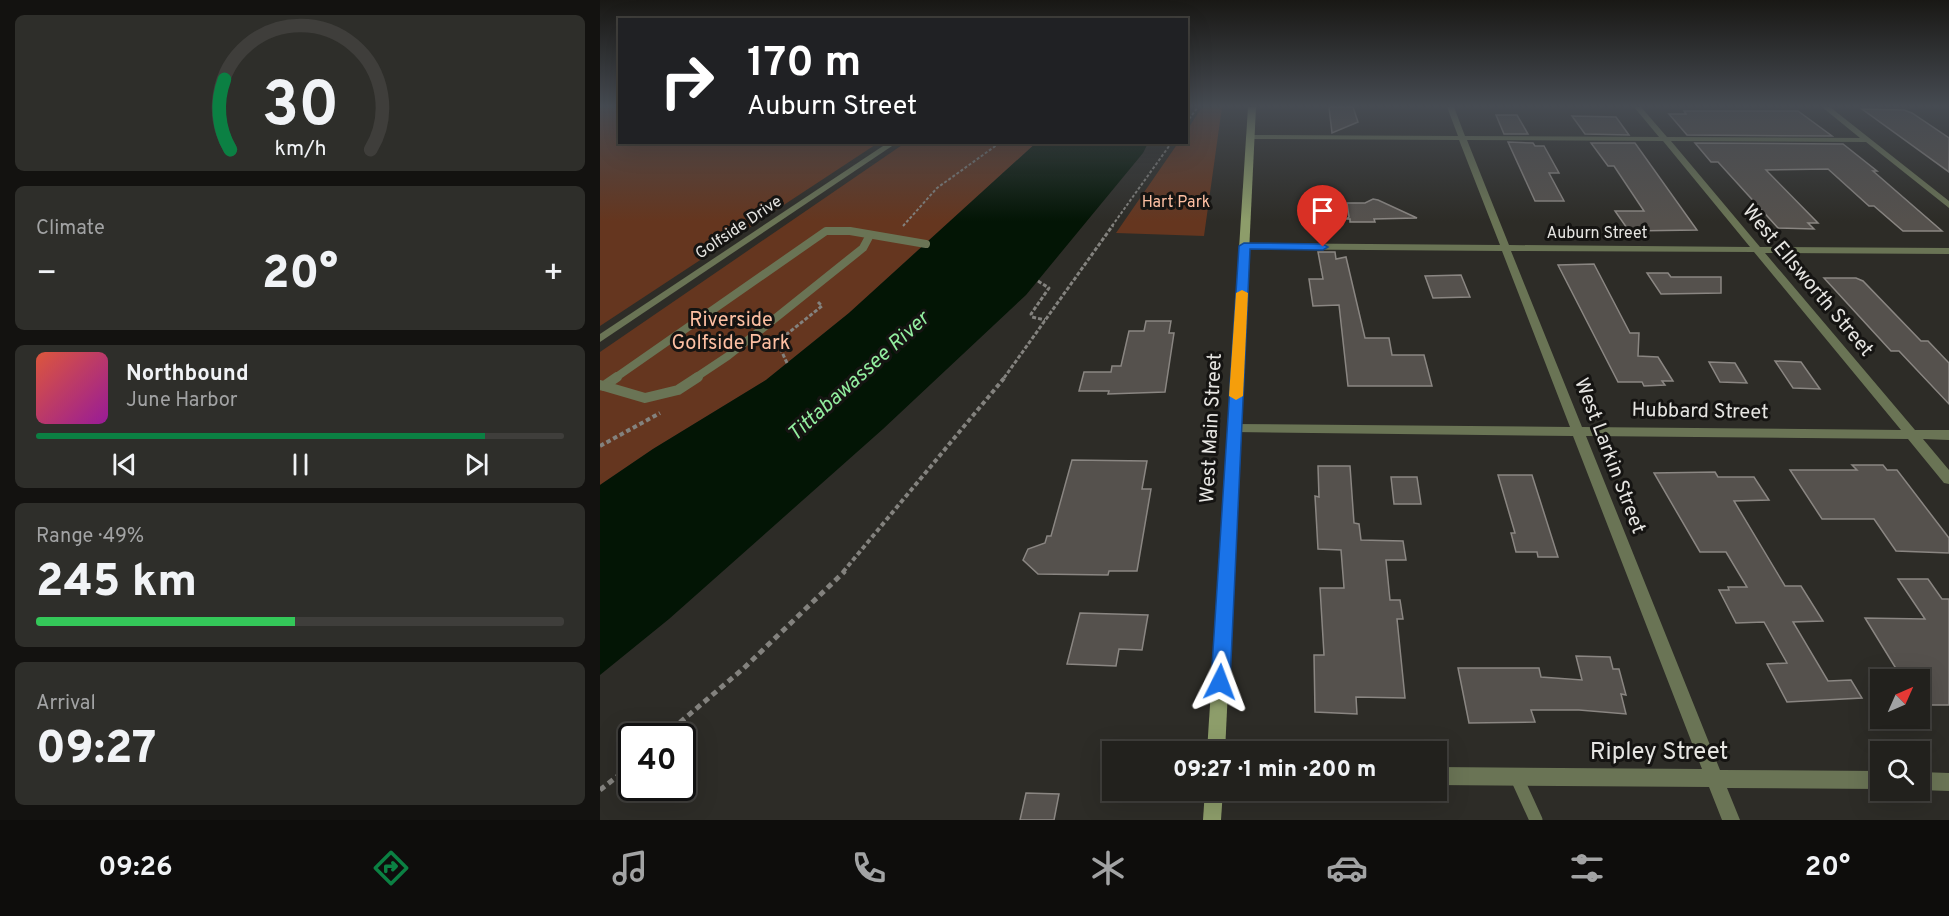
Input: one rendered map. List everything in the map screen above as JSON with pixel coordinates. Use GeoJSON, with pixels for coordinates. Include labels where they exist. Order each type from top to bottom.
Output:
{"type":"FeatureCollection","features":[{"type":"Feature","properties":{"kind":"street","name":"Golfside Drive"},"geometry":{"type":"LineString","coordinates":[[600,339],[890,145]]}},
{"type":"Feature","properties":{"kind":"street","name":"West Main Street"},"geometry":{"type":"LineString","coordinates":[[1217,741],[1250,145]]}},
{"type":"Feature","properties":{"kind":"street","name":"West Larkin Street"},"geometry":{"type":"LineString","coordinates":[[1465,145],[1731,820]]}},
{"type":"Feature","properties":{"kind":"street","name":"West Ellsworth Street"},"geometry":{"type":"LineString","coordinates":[[1669,145],[1949,479]]}},
{"type":"Feature","properties":{"kind":"street"},"geometry":{"type":"LineString","coordinates":[[1873,145],[1949,205]]}},
{"type":"Feature","properties":{"kind":"street","name":"Auburn Street"},"geometry":{"type":"LineString","coordinates":[[1244,246],[1949,251]]}},
{"type":"Feature","properties":{"kind":"street","name":"Hubbard Street"},"geometry":{"type":"LineString","coordinates":[[1234,428],[1949,435]]}},
{"type":"Feature","properties":{"kind":"street","name":"Ripley Street"},"geometry":{"type":"LineString","coordinates":[[1447,776],[1870,780]]}},
{"type":"Feature","properties":{"kind":"street"},"geometry":{"type":"LineString","coordinates":[[1930,781],[1949,782]]}},
{"type":"Feature","properties":{"kind":"street"},"geometry":{"type":"LineString","coordinates":[[1212,820],[1213,801]]}},
{"type":"Feature","properties":{"kind":"lane"},"geometry":{"type":"LineString","coordinates":[[602,385],[826,231],[926,244]]}},
{"type":"Feature","properties":{"kind":"lane"},"geometry":{"type":"LineString","coordinates":[[602,385],[645,398],[678,390],[728,356],[863,248],[870,235]]}},
{"type":"Feature","properties":{"kind":"lane"},"geometry":{"type":"LineString","coordinates":[[1516,776],[1536,820]]}},
{"type":"Feature","properties":{"kind":"path"},"geometry":{"type":"LineString","coordinates":[[679,723],[744,668],[851,565],[993,393],[1170,145]]}},
{"type":"Feature","properties":{"kind":"path"},"geometry":{"type":"LineString","coordinates":[[1038,281],[1049,288],[1031,314],[1032,317],[1045,320]]}},
{"type":"Feature","properties":{"kind":"path"},"geometry":{"type":"LineString","coordinates":[[787,363],[781,350],[787,334],[822,306],[812,301]]}},
{"type":"Feature","properties":{"kind":"path"},"geometry":{"type":"LineString","coordinates":[[600,790],[618,776]]}},
{"type":"Feature","properties":{"kind":"green space"},"geometry":{"type":"Polygon","coordinates":[[[600,145],[875,145],[600,326],[600,145]]]}},
{"type":"Feature","properties":{"kind":"green space","name":"Riverside Golfside Park"},"geometry":{"type":"Polygon","coordinates":[[[902,145],[1034,145],[849,313],[766,380],[653,449],[600,485],[600,352],[902,145]]]}},
{"type":"Feature","properties":{"kind":"green space","name":"Hart Park"},"geometry":{"type":"Polygon","coordinates":[[[1176,145],[1217,145],[1204,236],[1116,233],[1176,145]]]}},
{"type":"Feature","properties":{"kind":"water","name":"Tittabawassee River"},"geometry":{"type":"Polygon","coordinates":[[[1034,145],[1147,145],[1143,153],[1026,295],[883,429],[669,619],[600,675],[600,485],[653,449],[766,380],[849,313],[1034,145]]]}},
{"type":"Feature","properties":{"kind":"building"},"geometry":{"type":"Polygon","coordinates":[[[1509,145],[1544,146],[1559,173],[1549,173],[1564,201],[1535,201],[1509,145]]]}},
{"type":"Feature","properties":{"kind":"building"},"geometry":{"type":"Polygon","coordinates":[[[1593,145],[1637,145],[1697,230],[1629,231],[1615,211],[1644,211],[1614,166],[1608,166],[1593,145]]]}},
{"type":"Feature","properties":{"kind":"building"},"geometry":{"type":"Polygon","coordinates":[[[1697,145],[1845,145],[1877,171],[1873,171],[1942,231],[1903,231],[1874,206],[1869,206],[1828,169],[1766,170],[1818,223],[1808,223],[1814,229],[1778,228],[1718,162],[1711,162],[1697,145]]]}},
{"type":"Feature","properties":{"kind":"building"},"geometry":{"type":"Polygon","coordinates":[[[1912,145],[1949,145],[1949,172],[1912,145]]]}},
{"type":"Feature","properties":{"kind":"building"},"geometry":{"type":"Polygon","coordinates":[[[1373,199],[1417,218],[1374,219],[1375,222],[1350,222],[1350,219],[1346,219],[1349,217],[1347,203],[1365,203],[1373,199]]]}},
{"type":"Feature","properties":{"kind":"building"},"geometry":{"type":"Polygon","coordinates":[[[1318,252],[1335,252],[1336,259],[1346,257],[1365,338],[1389,338],[1392,355],[1424,355],[1432,386],[1348,386],[1339,305],[1313,306],[1309,279],[1323,279],[1318,252]]]}},
{"type":"Feature","properties":{"kind":"building"},"geometry":{"type":"Polygon","coordinates":[[[1594,264],[1630,333],[1639,333],[1638,356],[1658,357],[1673,381],[1662,381],[1665,385],[1644,386],[1642,382],[1618,382],[1558,265],[1594,264]]]}},
{"type":"Feature","properties":{"kind":"building"},"geometry":{"type":"Polygon","coordinates":[[[1647,273],[1668,273],[1671,277],[1721,277],[1721,293],[1661,294],[1647,273]]]}},
{"type":"Feature","properties":{"kind":"building"},"geometry":{"type":"Polygon","coordinates":[[[1461,275],[1470,297],[1433,298],[1425,276],[1461,275]]]}},
{"type":"Feature","properties":{"kind":"building"},"geometry":{"type":"Polygon","coordinates":[[[1824,278],[1856,278],[1863,281],[1921,341],[1928,341],[1949,363],[1949,404],[1899,351],[1891,351],[1824,278]]]}},
{"type":"Feature","properties":{"kind":"building"},"geometry":{"type":"Polygon","coordinates":[[[1146,321],[1171,321],[1169,333],[1174,333],[1165,392],[1108,394],[1109,391],[1079,391],[1084,372],[1111,372],[1112,366],[1121,366],[1129,331],[1144,331],[1146,321]]]}},
{"type":"Feature","properties":{"kind":"building"},"geometry":{"type":"Polygon","coordinates":[[[1775,361],[1801,362],[1820,389],[1793,388],[1775,361]]]}},
{"type":"Feature","properties":{"kind":"building"},"geometry":{"type":"Polygon","coordinates":[[[1709,362],[1735,363],[1747,383],[1720,382],[1709,362]]]}},
{"type":"Feature","properties":{"kind":"building"},"geometry":{"type":"Polygon","coordinates":[[[1072,460],[1147,461],[1142,489],[1151,489],[1137,571],[1109,571],[1108,575],[1038,574],[1023,560],[1028,549],[1045,543],[1047,536],[1051,536],[1072,460]]]}},
{"type":"Feature","properties":{"kind":"building"},"geometry":{"type":"Polygon","coordinates":[[[1852,465],[1883,465],[1887,470],[1897,470],[1949,538],[1949,553],[1896,551],[1874,519],[1822,519],[1790,470],[1857,470],[1852,465]]]}},
{"type":"Feature","properties":{"kind":"building"},"geometry":{"type":"Polygon","coordinates":[[[1318,466],[1350,466],[1354,523],[1359,524],[1361,540],[1403,541],[1406,560],[1386,560],[1390,600],[1400,600],[1403,619],[1397,619],[1405,698],[1356,697],[1357,714],[1315,712],[1314,655],[1324,655],[1320,588],[1344,588],[1341,550],[1318,549],[1315,496],[1319,497],[1318,466]]]}},
{"type":"Feature","properties":{"kind":"building"},"geometry":{"type":"Polygon","coordinates":[[[1715,472],[1718,477],[1754,477],[1769,500],[1734,501],[1785,586],[1801,586],[1823,621],[1793,622],[1828,681],[1851,680],[1862,698],[1787,702],[1767,664],[1787,663],[1764,622],[1736,623],[1719,590],[1729,590],[1728,587],[1747,587],[1726,552],[1700,552],[1654,473],[1715,472]]]}},
{"type":"Feature","properties":{"kind":"building"},"geometry":{"type":"Polygon","coordinates":[[[1498,475],[1532,475],[1558,557],[1538,557],[1537,552],[1516,552],[1511,533],[1515,533],[1498,475]]]}},
{"type":"Feature","properties":{"kind":"building"},"geometry":{"type":"Polygon","coordinates":[[[1391,477],[1417,477],[1421,504],[1394,504],[1391,477]]]}},
{"type":"Feature","properties":{"kind":"building"},"geometry":{"type":"Polygon","coordinates":[[[1898,579],[1928,579],[1942,599],[1949,599],[1949,705],[1930,705],[1930,669],[1896,669],[1865,618],[1925,619],[1898,579]]]}},
{"type":"Feature","properties":{"kind":"building"},"geometry":{"type":"Polygon","coordinates":[[[1080,613],[1148,615],[1142,650],[1119,649],[1116,666],[1067,664],[1080,613]]]}},
{"type":"Feature","properties":{"kind":"building"},"geometry":{"type":"Polygon","coordinates":[[[1576,656],[1610,657],[1613,669],[1619,669],[1626,695],[1621,694],[1626,714],[1579,710],[1531,710],[1535,722],[1469,723],[1458,668],[1539,668],[1541,677],[1582,680],[1576,656]]]}},
{"type":"Feature","properties":{"kind":"building"},"geometry":{"type":"Polygon","coordinates":[[[1026,793],[1059,794],[1054,820],[1020,820],[1026,793]]]}},
{"type":"Feature","properties":{"kind":"slow traffic"},"geometry":{"type":"LineString","coordinates":[[1236,396],[1242,293]]}},
{"type":"Feature","properties":{"kind":"route"},"geometry":{"type":"LineString","coordinates":[[1220,682],[1244,246],[1323,247]]}}]}
